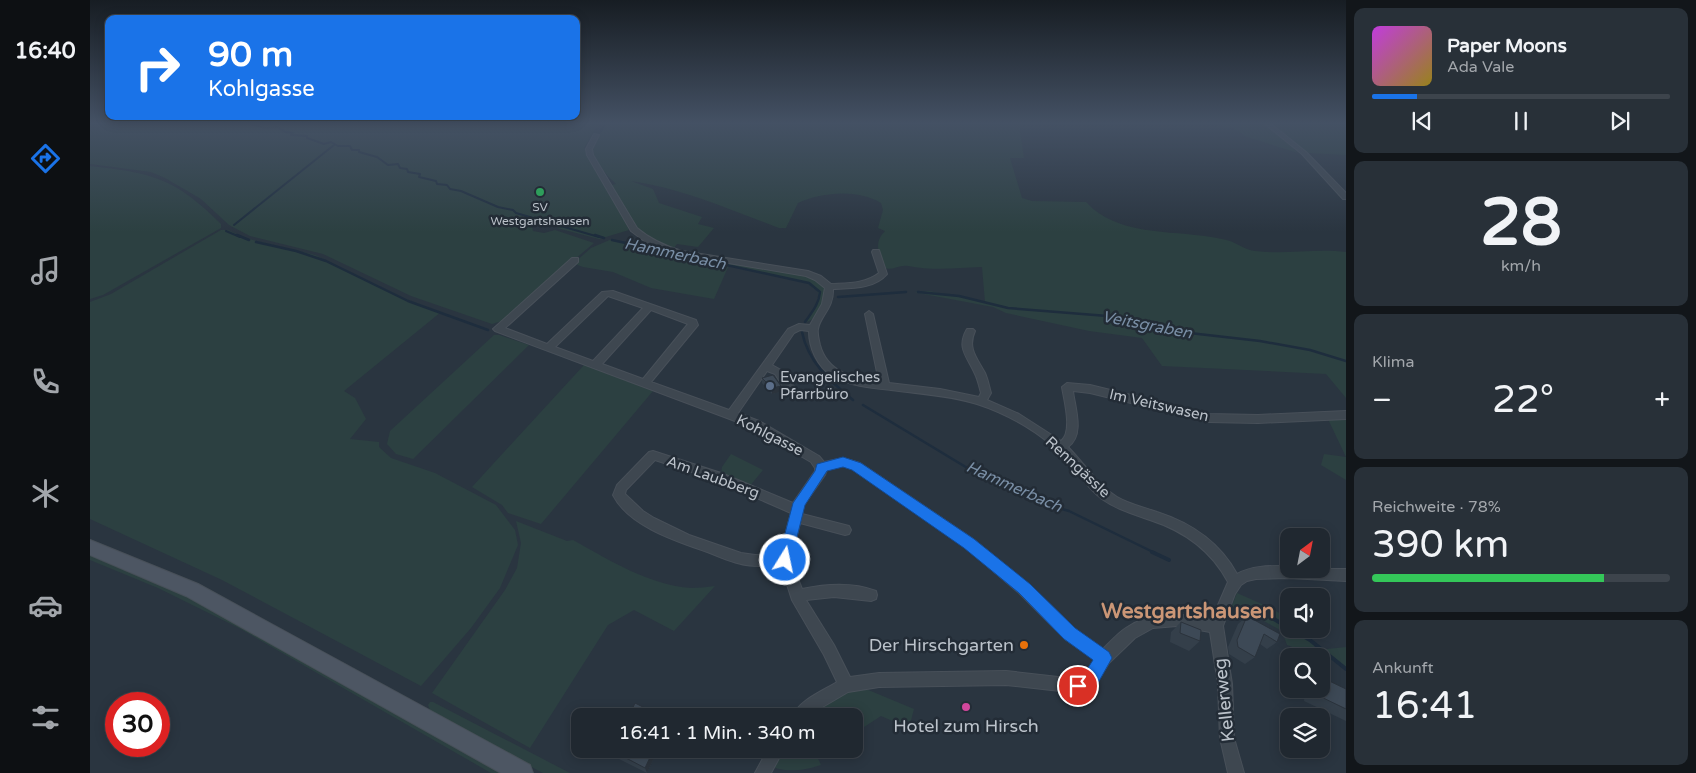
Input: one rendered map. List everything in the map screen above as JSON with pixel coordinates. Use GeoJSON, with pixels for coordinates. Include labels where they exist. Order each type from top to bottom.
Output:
{"type":"FeatureCollection","features":[{"type":"Feature","properties":{"kind":"main road"},"geometry":{"type":"LineString","coordinates":[[90,547],[192,590],[522,773]]}},
{"type":"Feature","properties":{"kind":"street"},"geometry":{"type":"LineString","coordinates":[[593,160],[634,229],[643,237],[666,249],[808,274],[818,278],[829,287],[830,295],[827,303],[813,328],[799,327],[791,331],[731,415]]}},
{"type":"Feature","properties":{"kind":"street"},"geometry":{"type":"LineString","coordinates":[[1311,160],[1346,197]]}},
{"type":"Feature","properties":{"kind":"street"},"geometry":{"type":"LineString","coordinates":[[829,287],[878,280],[884,274],[876,252]]}},
{"type":"Feature","properties":{"kind":"street","name":"Kohlgasse"},"geometry":{"type":"LineString","coordinates":[[575,260],[498,329],[755,424],[794,445],[815,459],[821,467]]}},
{"type":"Feature","properties":{"kind":"street"},"geometry":{"type":"LineString","coordinates":[[548,348],[605,294],[610,293],[693,322],[693,325],[645,384]]}},
{"type":"Feature","properties":{"kind":"street"},"geometry":{"type":"LineString","coordinates":[[595,365],[650,306]]}},
{"type":"Feature","properties":{"kind":"street"},"geometry":{"type":"LineString","coordinates":[[869,314],[885,386]]}},
{"type":"Feature","properties":{"kind":"street","name":"Renngässle"},"geometry":{"type":"LineString","coordinates":[[813,328],[816,351],[824,363],[834,372],[848,380],[933,392],[980,402],[1020,420],[1061,447],[1095,487],[1112,499],[1135,511],[1163,519],[1187,529],[1213,548],[1225,562],[1235,582]]}},
{"type":"Feature","properties":{"kind":"street"},"geometry":{"type":"LineString","coordinates":[[970,331],[965,339],[965,347],[982,377],[986,393],[980,402]]}},
{"type":"Feature","properties":{"kind":"street"},"geometry":{"type":"LineString","coordinates":[[765,366],[778,372],[793,393]]}},
{"type":"Feature","properties":{"kind":"street","name":"Im Veitswasen"},"geometry":{"type":"LineString","coordinates":[[1061,447],[1069,441],[1072,425],[1067,387],[1090,388],[1209,418],[1258,419],[1346,415]]}},
{"type":"Feature","properties":{"kind":"street","name":"Am Laubberg"},"geometry":{"type":"LineString","coordinates":[[785,560],[750,560],[735,557],[668,533],[651,524],[627,504],[620,495],[621,488],[653,456],[717,476],[796,514]]}},
{"type":"Feature","properties":{"kind":"street"},"geometry":{"type":"LineString","coordinates":[[846,685],[829,650],[797,596],[785,560],[799,503],[821,472],[821,467],[843,462],[856,466],[969,543],[1024,588],[1070,634],[1104,658]]}},
{"type":"Feature","properties":{"kind":"street"},"geometry":{"type":"LineString","coordinates":[[796,514],[845,530]]}},
{"type":"Feature","properties":{"kind":"street"},"geometry":{"type":"LineString","coordinates":[[808,708],[846,685],[879,680],[1006,678],[1078,686],[1092,677],[1104,658],[1130,632],[1152,622],[1177,620],[1216,626],[1235,582],[1243,575],[1258,573],[1346,575]]}},
{"type":"Feature","properties":{"kind":"street"},"geometry":{"type":"LineString","coordinates":[[797,596],[829,590],[845,590],[870,595]]}},
{"type":"Feature","properties":{"kind":"street","name":"Kellerweg"},"geometry":{"type":"LineString","coordinates":[[1216,626],[1225,684],[1227,738],[1236,773]]}},
{"type":"Feature","properties":{"kind":"street"},"geometry":{"type":"LineString","coordinates":[[763,773],[771,758]]}},
{"type":"Feature","properties":{"kind":"green space"},"geometry":{"type":"Polygon","coordinates":[[[90,160],[591,160],[602,181],[606,182],[629,230],[599,239],[557,228],[559,226],[538,220],[532,226],[533,231],[544,233],[555,230],[594,243],[502,321],[492,324],[411,296],[323,254],[250,236],[229,225],[201,199],[151,172],[90,164],[90,160]]]}},
{"type":"Feature","properties":{"kind":"green space"},"geometry":{"type":"Polygon","coordinates":[[[596,160],[1011,160],[1022,198],[1032,201],[1086,202],[1099,213],[1113,221],[1128,226],[1144,230],[1220,239],[1255,251],[1346,252],[1346,398],[1326,374],[1162,366],[1142,338],[1089,331],[1006,313],[993,307],[915,292],[929,291],[985,302],[982,267],[936,269],[905,266],[885,268],[878,249],[879,240],[885,231],[878,228],[883,210],[881,203],[861,196],[829,194],[808,199],[798,203],[786,228],[779,228],[687,194],[631,181],[653,189],[659,203],[702,217],[698,224],[714,228],[698,247],[677,244],[673,249],[649,237],[634,224],[611,185],[616,184],[596,160]]]}},
{"type":"Feature","properties":{"kind":"green space"},"geometry":{"type":"Polygon","coordinates":[[[90,166],[147,175],[162,180],[176,187],[205,209],[221,224],[221,228],[103,295],[90,299],[90,166]]]}},
{"type":"Feature","properties":{"kind":"green space"},"geometry":{"type":"Polygon","coordinates":[[[221,230],[228,230],[245,238],[315,255],[406,299],[441,312],[344,391],[355,398],[366,419],[350,439],[379,442],[379,447],[391,458],[435,473],[496,505],[515,530],[518,545],[500,588],[471,628],[421,686],[222,580],[90,519],[90,302],[111,294],[221,230]]]}},
{"type":"Feature","properties":{"kind":"green space"},"geometry":{"type":"Polygon","coordinates":[[[612,239],[657,250],[661,249],[808,275],[826,285],[824,302],[815,317],[806,322],[815,308],[818,292],[806,282],[729,265],[714,299],[651,288],[613,272],[575,264],[591,248],[612,239]]]}},
{"type":"Feature","properties":{"kind":"green space"},"geometry":{"type":"Polygon","coordinates":[[[494,335],[529,345],[413,459],[396,454],[387,444],[390,431],[494,335]]]}},
{"type":"Feature","properties":{"kind":"green space"},"geometry":{"type":"Polygon","coordinates":[[[584,365],[653,391],[541,524],[508,513],[502,505],[472,487],[584,365]]]}},
{"type":"Feature","properties":{"kind":"green space"},"geometry":{"type":"Polygon","coordinates":[[[1327,417],[1346,418],[1346,457],[1327,417]]]}},
{"type":"Feature","properties":{"kind":"green space"},"geometry":{"type":"Polygon","coordinates":[[[731,454],[763,470],[749,487],[721,475],[722,467],[731,454]]]}},
{"type":"Feature","properties":{"kind":"green space"},"geometry":{"type":"Polygon","coordinates":[[[1324,454],[1346,457],[1346,480],[1321,465],[1324,454]]]}},
{"type":"Feature","properties":{"kind":"green space"},"geometry":{"type":"Polygon","coordinates":[[[516,521],[567,541],[573,540],[630,570],[660,582],[691,588],[715,586],[674,631],[634,610],[608,625],[530,748],[432,693],[505,590],[517,568],[521,543],[516,521]]]}},
{"type":"Feature","properties":{"kind":"green space"},"geometry":{"type":"Polygon","coordinates":[[[90,553],[186,592],[508,773],[491,773],[239,628],[158,588],[90,560],[90,553]]]}},
{"type":"Feature","properties":{"kind":"green space"},"geometry":{"type":"Polygon","coordinates":[[[1237,593],[1280,614],[1280,630],[1242,609],[1237,614],[1230,610],[1237,593]]]}},
{"type":"Feature","properties":{"kind":"green space"},"geometry":{"type":"Polygon","coordinates":[[[1284,638],[1311,638],[1314,641],[1314,648],[1295,648],[1287,645],[1284,638]]]}},
{"type":"Feature","properties":{"kind":"green space"},"geometry":{"type":"Polygon","coordinates":[[[1346,647],[1346,670],[1330,659],[1330,649],[1346,647]]]}},
{"type":"Feature","properties":{"kind":"green space"},"geometry":{"type":"Polygon","coordinates":[[[861,687],[914,709],[909,728],[881,716],[863,728],[863,708],[818,708],[828,700],[861,687]]]}},
{"type":"Feature","properties":{"kind":"green space"},"geometry":{"type":"Polygon","coordinates":[[[430,702],[570,773],[543,773],[432,715],[428,705],[430,702]]]}},
{"type":"Feature","properties":{"kind":"green space"},"geometry":{"type":"Polygon","coordinates":[[[778,758],[818,758],[821,765],[797,770],[784,770],[773,767],[778,758]]]}},
{"type":"Feature","properties":{"kind":"building"},"geometry":{"type":"Polygon","coordinates":[[[773,375],[781,386],[772,388],[762,378],[773,375]]]}},
{"type":"Feature","properties":{"kind":"building"},"geometry":{"type":"Polygon","coordinates":[[[1247,616],[1280,634],[1277,642],[1264,634],[1255,657],[1238,647],[1237,640],[1247,616]]]}},
{"type":"Feature","properties":{"kind":"building"},"geometry":{"type":"Polygon","coordinates":[[[1181,622],[1201,630],[1200,641],[1180,633],[1181,622]]]}},
{"type":"Feature","properties":{"kind":"building"},"geometry":{"type":"Polygon","coordinates":[[[1330,681],[1346,689],[1346,709],[1323,698],[1330,698],[1330,681]]]}},
{"type":"Feature","properties":{"kind":"building"},"geometry":{"type":"Polygon","coordinates":[[[635,703],[645,708],[633,708],[635,703]]]}},
{"type":"Feature","properties":{"kind":"building"},"geometry":{"type":"Polygon","coordinates":[[[626,758],[650,758],[645,768],[626,758]]]}},
{"type":"Feature","properties":{"kind":"waterway"},"geometry":{"type":"LineString","coordinates":[[234,225],[315,160]]}},
{"type":"Feature","properties":{"kind":"waterway","name":"Hammerbach"},"geometry":{"type":"LineString","coordinates":[[381,160],[388,165],[398,164],[400,168],[407,169],[408,172],[420,174],[419,177],[436,181],[437,184],[447,185],[450,189],[461,191],[498,207],[599,237]]}},
{"type":"Feature","properties":{"kind":"waterway"},"geometry":{"type":"LineString","coordinates":[[226,231],[240,237]]}},
{"type":"Feature","properties":{"kind":"waterway"},"geometry":{"type":"LineString","coordinates":[[237,235],[249,240]]}},
{"type":"Feature","properties":{"kind":"waterway","name":"Hammerbach"},"geometry":{"type":"LineString","coordinates":[[595,235],[604,238]]}},
{"type":"Feature","properties":{"kind":"waterway","name":"Hammerbach"},"geometry":{"type":"LineString","coordinates":[[612,240],[809,283],[820,292],[817,304],[805,322]]}},
{"type":"Feature","properties":{"kind":"waterway"},"geometry":{"type":"LineString","coordinates":[[256,242],[296,251],[326,261],[408,301],[488,330]]}},
{"type":"Feature","properties":{"kind":"waterway","name":"Veitsgraben"},"geometry":{"type":"LineString","coordinates":[[838,297],[906,292]]}},
{"type":"Feature","properties":{"kind":"waterway","name":"Veitsgraben"},"geometry":{"type":"LineString","coordinates":[[918,292],[959,296],[1008,308],[1120,317],[1172,331],[1260,341],[1310,350],[1346,361]]}},
{"type":"Feature","properties":{"kind":"waterway","name":"Hammerbach"},"geometry":{"type":"LineString","coordinates":[[802,332],[809,353],[815,362],[828,378],[853,400]]}},
{"type":"Feature","properties":{"kind":"waterway","name":"Hammerbach"},"geometry":{"type":"LineString","coordinates":[[863,405],[969,469],[1041,503],[1069,511],[1155,553]]}},
{"type":"Feature","properties":{"kind":"waterway","name":"Hammerbach"},"geometry":{"type":"LineString","coordinates":[[1152,552],[1169,560]]}},
{"type":"Feature","properties":{"kind":"waterway","name":"Hammerbach"},"geometry":{"type":"LineString","coordinates":[[1254,607],[1280,623]]}},
{"type":"Feature","properties":{"kind":"waterway","name":"Hammerbach"},"geometry":{"type":"LineString","coordinates":[[1307,638],[1346,669]]}},
{"type":"Feature","properties":{"kind":"place","name":"SV Westgartshausen"},"geometry":{"type":"Point","coordinates":[540,192]}},
{"type":"Feature","properties":{"kind":"place","name":"Evangelisches Pfarrbüro"},"geometry":{"type":"Point","coordinates":[770,386]}},
{"type":"Feature","properties":{"kind":"place","name":"Der Hirschgarten"},"geometry":{"type":"Point","coordinates":[1024,645]}},
{"type":"Feature","properties":{"kind":"place","name":"Hotel zum Hirsch"},"geometry":{"type":"Point","coordinates":[966,707]}},
{"type":"Feature","properties":{"kind":"district","name":"Westgartshausen"},"geometry":{"type":"Point","coordinates":[1188,611]}},
{"type":"Feature","properties":{"kind":"route"},"geometry":{"type":"LineString","coordinates":[[785,560],[799,503],[821,472],[821,467],[843,462],[856,466],[969,543],[1024,588],[1070,634],[1104,658],[1092,677],[1078,686]]}}]}
